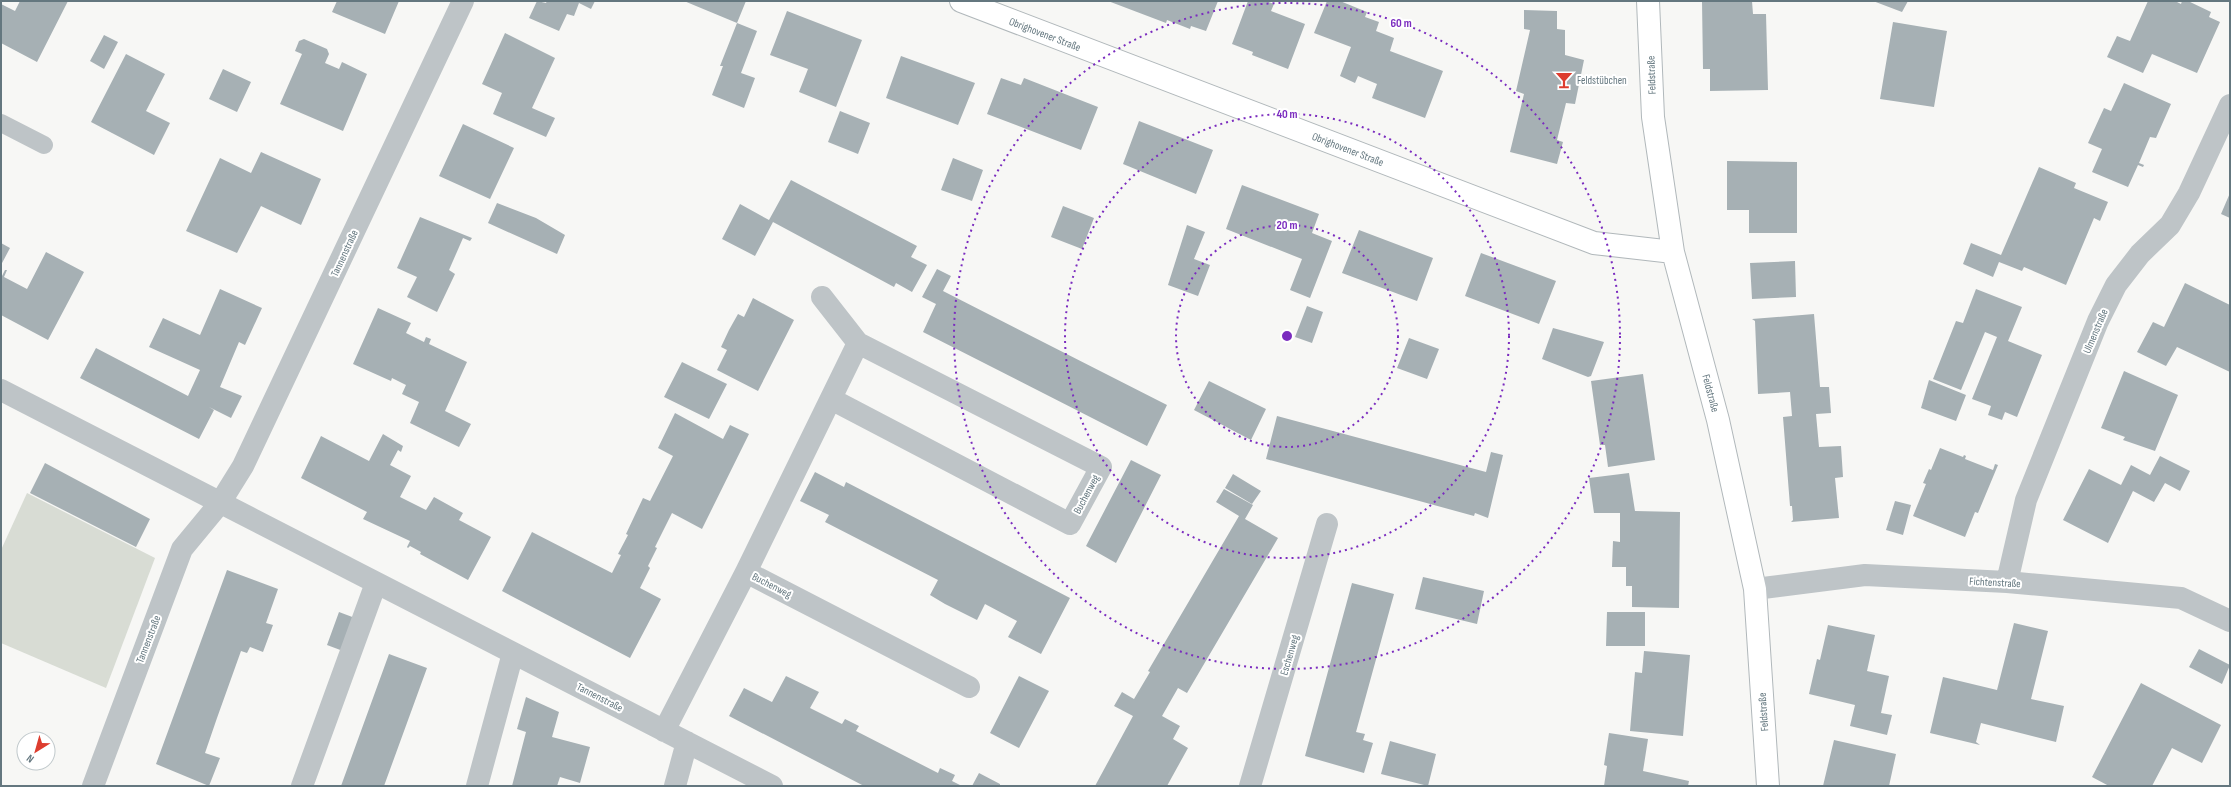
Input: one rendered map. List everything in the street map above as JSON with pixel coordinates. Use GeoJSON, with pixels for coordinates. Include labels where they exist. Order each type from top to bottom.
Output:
{"type":"FeatureCollection","features":[{"type":"Feature","properties":{"kind":"street","name":"Tannenstraße"},"geometry":{"type":"LineString","coordinates":[[93,786],[182,549],[220,503],[243,466],[463,1]]}},
{"type":"Feature","properties":{"kind":"street","name":"Obrighovener Straße"},"geometry":{"type":"LineString","coordinates":[[961,1],[990,6],[1594,243],[1673,252]]}},
{"type":"Feature","properties":{"kind":"street","name":"Feldstraße"},"geometry":{"type":"LineString","coordinates":[[1648,1],[1653,116],[1673,252],[1718,420],[1755,589],[1768,786]]}},
{"type":"Feature","properties":{"kind":"street","name":"Ulmenstraße"},"geometry":{"type":"LineString","coordinates":[[2006,582],[2026,500],[2098,322],[2116,285],[2140,254],[2170,225],[2189,193],[2230,105]]}},
{"type":"Feature","properties":{"kind":"street","name":"Buchenweg"},"geometry":{"type":"LineString","coordinates":[[822,296],[858,343],[1101,466],[1070,524],[831,399]]}},
{"type":"Feature","properties":{"kind":"street","name":"Buchenweg"},"geometry":{"type":"LineString","coordinates":[[664,730],[746,572],[858,343]]}},
{"type":"Feature","properties":{"kind":"street","name":"Tannenstraße"},"geometry":{"type":"LineString","coordinates":[[1,390],[772,786]]}},
{"type":"Feature","properties":{"kind":"street","name":"Eschenweg"},"geometry":{"type":"LineString","coordinates":[[1250,786],[1327,524]]}},
{"type":"Feature","properties":{"kind":"street","name":"Buchenweg"},"geometry":{"type":"LineString","coordinates":[[746,572],[969,687]]}},
{"type":"Feature","properties":{"kind":"street","name":"Fichtenstraße"},"geometry":{"type":"LineString","coordinates":[[1755,589],[1865,576],[2006,582],[2181,598],[2230,622]]}},
{"type":"Feature","properties":{"kind":"street"},"geometry":{"type":"LineString","coordinates":[[302,786],[376,583]]}},
{"type":"Feature","properties":{"kind":"street"},"geometry":{"type":"LineString","coordinates":[[477,786],[513,653]]}},
{"type":"Feature","properties":{"kind":"street"},"geometry":{"type":"LineString","coordinates":[[675,786],[687,742]]}},
{"type":"Feature","properties":{"kind":"lane"},"geometry":{"type":"LineString","coordinates":[[1,123],[44,145]]}},
{"type":"Feature","properties":{"kind":"shaded area"},"geometry":{"type":"Polygon","coordinates":[[[27,493],[155,558],[106,688],[1,643],[1,550],[27,493]]]}},
{"type":"Feature","properties":{"kind":"building"},"geometry":{"type":"Polygon","coordinates":[[[20,1],[68,1],[37,62],[1,43],[1,4],[15,11],[20,1]]]}},
{"type":"Feature","properties":{"kind":"building"},"geometry":{"type":"Polygon","coordinates":[[[337,1],[399,1],[385,34],[332,12],[337,1]]]}},
{"type":"Feature","properties":{"kind":"building"},"geometry":{"type":"Polygon","coordinates":[[[537,1],[546,3],[547,1],[595,1],[591,9],[579,3],[574,16],[567,14],[559,31],[529,18],[537,1]]]}},
{"type":"Feature","properties":{"kind":"building"},"geometry":{"type":"Polygon","coordinates":[[[684,1],[746,1],[737,23],[684,1]]]}},
{"type":"Feature","properties":{"kind":"building"},"geometry":{"type":"Polygon","coordinates":[[[1108,1],[1218,1],[1206,31],[1191,26],[1190,29],[1167,20],[1166,23],[1108,1]]]}},
{"type":"Feature","properties":{"kind":"building"},"geometry":{"type":"Polygon","coordinates":[[[1248,1],[1266,1],[1274,4],[1271,11],[1305,24],[1288,69],[1252,55],[1253,52],[1232,44],[1248,1]]]}},
{"type":"Feature","properties":{"kind":"building"},"geometry":{"type":"Polygon","coordinates":[[[1327,1],[1340,1],[1367,12],[1365,17],[1379,22],[1376,31],[1394,38],[1390,51],[1443,71],[1425,118],[1372,98],[1377,84],[1358,76],[1355,83],[1340,76],[1351,47],[1314,33],[1327,1]]]}},
{"type":"Feature","properties":{"kind":"building"},"geometry":{"type":"Polygon","coordinates":[[[1702,1],[1752,1],[1753,14],[1766,14],[1768,90],[1710,91],[1710,69],[1703,69],[1702,1]]]}},
{"type":"Feature","properties":{"kind":"building"},"geometry":{"type":"Polygon","coordinates":[[[1873,1],[1908,1],[1902,12],[1873,1]]]}},
{"type":"Feature","properties":{"kind":"building"},"geometry":{"type":"Polygon","coordinates":[[[2148,1],[2175,1],[2181,4],[2182,1],[2188,1],[2211,12],[2209,17],[2220,22],[2197,73],[2152,54],[2143,73],[2107,57],[2117,36],[2130,41],[2148,1]]]}},
{"type":"Feature","properties":{"kind":"building"},"geometry":{"type":"Polygon","coordinates":[[[1524,10],[1557,11],[1557,29],[1565,30],[1565,55],[1584,60],[1575,104],[1566,103],[1557,140],[1563,142],[1557,164],[1510,152],[1524,94],[1516,91],[1530,30],[1524,29],[1524,10]]]}},
{"type":"Feature","properties":{"kind":"building"},"geometry":{"type":"Polygon","coordinates":[[[787,11],[862,40],[836,107],[799,92],[808,69],[770,55],[787,11]]]}},
{"type":"Feature","properties":{"kind":"building"},"geometry":{"type":"Polygon","coordinates":[[[1893,22],[1947,31],[1934,107],[1880,99],[1893,22]]]}},
{"type":"Feature","properties":{"kind":"building"},"geometry":{"type":"Polygon","coordinates":[[[737,23],[757,31],[741,73],[755,78],[744,108],[712,95],[723,66],[720,66],[737,23]]]}},
{"type":"Feature","properties":{"kind":"building"},"geometry":{"type":"Polygon","coordinates":[[[505,33],[555,58],[532,108],[555,118],[546,137],[493,114],[502,93],[482,84],[505,33]]]}},
{"type":"Feature","properties":{"kind":"building"},"geometry":{"type":"Polygon","coordinates":[[[104,35],[118,42],[104,69],[90,61],[104,35]]]}},
{"type":"Feature","properties":{"kind":"building"},"geometry":{"type":"Polygon","coordinates":[[[304,39],[327,49],[329,54],[325,63],[339,69],[342,62],[367,74],[343,131],[280,104],[302,54],[295,51],[299,41],[304,39]]]}},
{"type":"Feature","properties":{"kind":"building"},"geometry":{"type":"Polygon","coordinates":[[[126,54],[165,74],[146,111],[170,123],[154,155],[91,122],[126,54]]]}},
{"type":"Feature","properties":{"kind":"building"},"geometry":{"type":"Polygon","coordinates":[[[901,56],[975,83],[958,125],[886,98],[901,56]]]}},
{"type":"Feature","properties":{"kind":"building"},"geometry":{"type":"Polygon","coordinates":[[[223,69],[251,82],[237,112],[209,99],[223,69]]]}},
{"type":"Feature","properties":{"kind":"building"},"geometry":{"type":"Polygon","coordinates":[[[1001,78],[1021,85],[1024,78],[1098,107],[1081,150],[987,114],[1001,78]]]}},
{"type":"Feature","properties":{"kind":"building"},"geometry":{"type":"Polygon","coordinates":[[[2124,83],[2171,104],[2156,138],[2150,137],[2139,163],[2144,165],[2143,167],[2138,165],[2128,187],[2092,172],[2102,149],[2088,143],[2104,108],[2111,111],[2124,83]]]}},
{"type":"Feature","properties":{"kind":"building"},"geometry":{"type":"Polygon","coordinates":[[[840,111],[870,123],[858,154],[828,142],[840,111]]]}},
{"type":"Feature","properties":{"kind":"building"},"geometry":{"type":"Polygon","coordinates":[[[1139,121],[1213,150],[1196,194],[1123,164],[1139,121]]]}},
{"type":"Feature","properties":{"kind":"building"},"geometry":{"type":"Polygon","coordinates":[[[463,124],[514,148],[490,199],[439,176],[463,124]]]}},
{"type":"Feature","properties":{"kind":"building"},"geometry":{"type":"Polygon","coordinates":[[[261,152],[321,179],[301,225],[261,206],[237,253],[186,231],[220,158],[251,173],[261,152]]]}},
{"type":"Feature","properties":{"kind":"building"},"geometry":{"type":"Polygon","coordinates":[[[953,158],[983,170],[972,201],[941,190],[953,158]]]}},
{"type":"Feature","properties":{"kind":"building"},"geometry":{"type":"Polygon","coordinates":[[[1727,161],[1797,162],[1797,233],[1749,233],[1749,210],[1727,210],[1727,161]]]}},
{"type":"Feature","properties":{"kind":"building"},"geometry":{"type":"Polygon","coordinates":[[[2039,167],[2076,183],[2074,188],[2108,202],[2100,221],[2094,218],[2066,285],[2024,267],[2022,271],[1999,262],[1993,277],[1963,264],[1971,243],[2001,255],[2039,167]]]}},
{"type":"Feature","properties":{"kind":"building"},"geometry":{"type":"Polygon","coordinates":[[[791,180],[917,246],[911,257],[927,265],[912,292],[896,283],[894,287],[773,222],[755,256],[722,239],[740,204],[769,220],[791,180]]]}},
{"type":"Feature","properties":{"kind":"building"},"geometry":{"type":"Polygon","coordinates":[[[1242,185],[1319,214],[1312,233],[1332,241],[1310,298],[1290,290],[1302,259],[1226,229],[1242,185]]]}},
{"type":"Feature","properties":{"kind":"building"},"geometry":{"type":"Polygon","coordinates":[[[2230,193],[2230,218],[2221,214],[2230,193]]]}},
{"type":"Feature","properties":{"kind":"building"},"geometry":{"type":"Polygon","coordinates":[[[497,203],[536,218],[565,235],[557,254],[488,223],[497,203]]]}},
{"type":"Feature","properties":{"kind":"building"},"geometry":{"type":"Polygon","coordinates":[[[1063,206],[1094,218],[1082,249],[1051,237],[1063,206]]]}},
{"type":"Feature","properties":{"kind":"building"},"geometry":{"type":"Polygon","coordinates":[[[420,217],[472,238],[470,241],[463,238],[449,270],[455,274],[437,312],[407,297],[417,277],[397,268],[420,217]]]}},
{"type":"Feature","properties":{"kind":"building"},"geometry":{"type":"Polygon","coordinates":[[[1187,225],[1205,232],[1194,259],[1210,265],[1198,296],[1168,285],[1187,225]]]}},
{"type":"Feature","properties":{"kind":"building"},"geometry":{"type":"Polygon","coordinates":[[[1359,230],[1433,258],[1417,301],[1342,273],[1359,230]]]}},
{"type":"Feature","properties":{"kind":"building"},"geometry":{"type":"Polygon","coordinates":[[[1,243],[10,248],[1,265],[1,243]]]}},
{"type":"Feature","properties":{"kind":"building"},"geometry":{"type":"Polygon","coordinates":[[[46,252],[84,272],[48,340],[1,315],[1,278],[5,270],[7,270],[4,277],[27,289],[46,252]]]}},
{"type":"Feature","properties":{"kind":"building"},"geometry":{"type":"Polygon","coordinates":[[[1481,253],[1556,281],[1539,324],[1465,296],[1481,253]]]}},
{"type":"Feature","properties":{"kind":"building"},"geometry":{"type":"Polygon","coordinates":[[[1795,261],[1796,297],[1752,299],[1750,263],[1795,261]]]}},
{"type":"Feature","properties":{"kind":"building"},"geometry":{"type":"Polygon","coordinates":[[[937,269],[951,276],[943,291],[1167,405],[1147,446],[923,332],[936,304],[922,297],[937,269]]]}},
{"type":"Feature","properties":{"kind":"building"},"geometry":{"type":"Polygon","coordinates":[[[2185,283],[2230,305],[2230,372],[2177,347],[2166,366],[2137,352],[2153,322],[2164,327],[2185,283]]]}},
{"type":"Feature","properties":{"kind":"building"},"geometry":{"type":"Polygon","coordinates":[[[220,289],[262,308],[245,345],[239,342],[220,387],[242,396],[231,418],[209,407],[214,410],[199,439],[80,378],[96,348],[188,396],[200,370],[149,347],[163,318],[200,335],[220,289]]]}},
{"type":"Feature","properties":{"kind":"building"},"geometry":{"type":"Polygon","coordinates":[[[1976,289],[2022,307],[2008,341],[2042,355],[2017,417],[2005,412],[2002,420],[1988,415],[1991,406],[1972,399],[1997,337],[1985,332],[1961,390],[1933,379],[1956,321],[1963,323],[1976,289]]]}},
{"type":"Feature","properties":{"kind":"building"},"geometry":{"type":"Polygon","coordinates":[[[753,298],[794,320],[758,391],[717,370],[727,350],[721,347],[729,330],[738,314],[744,317],[753,298]]]}},
{"type":"Feature","properties":{"kind":"building"},"geometry":{"type":"Polygon","coordinates":[[[1307,306],[1323,312],[1312,343],[1295,337],[1307,306]]]}},
{"type":"Feature","properties":{"kind":"building"},"geometry":{"type":"Polygon","coordinates":[[[378,308],[411,323],[406,333],[424,342],[426,337],[431,339],[429,344],[467,362],[445,411],[471,424],[459,447],[410,423],[419,402],[402,394],[406,385],[392,378],[391,381],[353,364],[378,308]]]}},
{"type":"Feature","properties":{"kind":"building"},"geometry":{"type":"Polygon","coordinates":[[[1814,314],[1820,387],[1829,387],[1831,413],[1816,414],[1819,447],[1841,446],[1843,477],[1835,478],[1839,518],[1791,522],[1793,520],[1792,506],[1790,506],[1783,417],[1792,416],[1790,392],[1758,394],[1755,321],[1752,319],[1814,314]]]}},
{"type":"Feature","properties":{"kind":"building"},"geometry":{"type":"Polygon","coordinates":[[[1553,328],[1604,342],[1591,376],[1588,377],[1542,359],[1553,328]]]}},
{"type":"Feature","properties":{"kind":"building"},"geometry":{"type":"Polygon","coordinates":[[[1409,338],[1439,349],[1427,379],[1397,368],[1409,338]]]}},
{"type":"Feature","properties":{"kind":"building"},"geometry":{"type":"Polygon","coordinates":[[[682,362],[727,384],[709,419],[664,397],[682,362]]]}},
{"type":"Feature","properties":{"kind":"building"},"geometry":{"type":"Polygon","coordinates":[[[2124,371],[2178,395],[2155,451],[2123,440],[2125,437],[2101,428],[2124,371]]]}},
{"type":"Feature","properties":{"kind":"building"},"geometry":{"type":"Polygon","coordinates":[[[1643,374],[1655,460],[1608,467],[1605,445],[1600,445],[1591,381],[1643,374]]]}},
{"type":"Feature","properties":{"kind":"building"},"geometry":{"type":"Polygon","coordinates":[[[1929,380],[1966,395],[1956,421],[1921,408],[1929,380]]]}},
{"type":"Feature","properties":{"kind":"building"},"geometry":{"type":"Polygon","coordinates":[[[1209,381],[1266,409],[1251,440],[1194,410],[1209,381]]]}},
{"type":"Feature","properties":{"kind":"building"},"geometry":{"type":"Polygon","coordinates":[[[675,413],[723,439],[730,425],[749,434],[702,529],[672,513],[655,547],[657,548],[648,566],[650,568],[640,588],[661,599],[630,658],[502,591],[532,532],[612,573],[621,555],[618,554],[628,535],[626,534],[643,498],[650,501],[673,456],[658,448],[675,413]]]}},
{"type":"Feature","properties":{"kind":"building"},"geometry":{"type":"Polygon","coordinates":[[[1277,416],[1486,472],[1491,452],[1503,455],[1488,518],[1475,513],[1474,516],[1266,459],[1277,416]]]}},
{"type":"Feature","properties":{"kind":"building"},"geometry":{"type":"Polygon","coordinates":[[[383,434],[403,446],[401,452],[398,450],[390,465],[411,476],[400,497],[426,510],[434,497],[463,513],[459,520],[491,537],[468,580],[420,554],[421,552],[410,546],[408,548],[407,547],[410,541],[363,519],[367,512],[301,478],[321,436],[369,461],[383,434]]]}},
{"type":"Feature","properties":{"kind":"building"},"geometry":{"type":"Polygon","coordinates":[[[1940,448],[1963,457],[1964,455],[1966,456],[1965,459],[1993,470],[1995,464],[1998,465],[1978,513],[1975,512],[1965,537],[1913,516],[1926,484],[1923,483],[1929,469],[1931,470],[1940,448]]]}},
{"type":"Feature","properties":{"kind":"building"},"geometry":{"type":"Polygon","coordinates":[[[2160,456],[2190,471],[2180,491],[2165,483],[2154,502],[2133,491],[2108,543],[2063,520],[2089,469],[2121,485],[2131,465],[2150,475],[2160,456]]]}},
{"type":"Feature","properties":{"kind":"building"},"geometry":{"type":"Polygon","coordinates":[[[1131,460],[1161,475],[1116,563],[1086,546],[1131,460]]]}},
{"type":"Feature","properties":{"kind":"building"},"geometry":{"type":"Polygon","coordinates":[[[45,463],[150,519],[136,547],[30,493],[45,463]]]}},
{"type":"Feature","properties":{"kind":"building"},"geometry":{"type":"Polygon","coordinates":[[[815,472],[844,487],[846,482],[1070,598],[1041,654],[1008,637],[1017,621],[985,604],[977,620],[945,604],[930,595],[938,580],[825,522],[829,515],[800,501],[815,472]]]}},
{"type":"Feature","properties":{"kind":"building"},"geometry":{"type":"Polygon","coordinates":[[[1629,473],[1635,511],[1680,512],[1679,608],[1632,607],[1632,586],[1626,586],[1626,567],[1612,567],[1613,541],[1620,542],[1620,513],[1594,513],[1589,478],[1629,473]]]}},
{"type":"Feature","properties":{"kind":"building"},"geometry":{"type":"Polygon","coordinates":[[[1233,474],[1261,491],[1252,504],[1225,488],[1233,474]]]}},
{"type":"Feature","properties":{"kind":"building"},"geometry":{"type":"Polygon","coordinates":[[[1224,489],[1253,505],[1245,519],[1278,538],[1187,693],[1178,688],[1162,716],[1180,726],[1173,739],[1188,748],[1167,786],[1095,786],[1133,716],[1114,706],[1122,692],[1134,699],[1150,672],[1148,671],[1239,516],[1216,502],[1224,489]]]}},
{"type":"Feature","properties":{"kind":"building"},"geometry":{"type":"Polygon","coordinates":[[[1895,501],[1911,505],[1903,535],[1886,530],[1895,501]]]}},
{"type":"Feature","properties":{"kind":"building"},"geometry":{"type":"Polygon","coordinates":[[[227,570],[278,589],[266,623],[273,625],[263,652],[250,647],[247,653],[241,651],[217,718],[205,753],[220,758],[209,786],[156,764],[227,570]]]}},
{"type":"Feature","properties":{"kind":"building"},"geometry":{"type":"Polygon","coordinates":[[[1423,577],[1484,591],[1477,624],[1415,609],[1423,577]]]}},
{"type":"Feature","properties":{"kind":"building"},"geometry":{"type":"Polygon","coordinates":[[[1352,583],[1394,594],[1356,732],[1365,734],[1363,740],[1373,743],[1364,773],[1305,756],[1352,583]]]}},
{"type":"Feature","properties":{"kind":"building"},"geometry":{"type":"Polygon","coordinates":[[[339,612],[355,618],[343,651],[327,645],[339,612]]]}},
{"type":"Feature","properties":{"kind":"building"},"geometry":{"type":"Polygon","coordinates":[[[1607,612],[1645,612],[1645,646],[1606,646],[1607,612]]]}},
{"type":"Feature","properties":{"kind":"building"},"geometry":{"type":"Polygon","coordinates":[[[2014,623],[2048,631],[2031,699],[2064,706],[2056,742],[1981,723],[1976,742],[1980,745],[1930,733],[1943,677],[1997,690],[2014,623]]]}},
{"type":"Feature","properties":{"kind":"building"},"geometry":{"type":"Polygon","coordinates":[[[1828,625],[1875,635],[1867,671],[1889,676],[1881,713],[1892,715],[1887,735],[1850,726],[1855,705],[1809,694],[1817,659],[1820,660],[1828,625]]]}},
{"type":"Feature","properties":{"kind":"building"},"geometry":{"type":"Polygon","coordinates":[[[2199,649],[2230,665],[2222,684],[2189,667],[2199,649]]]}},
{"type":"Feature","properties":{"kind":"building"},"geometry":{"type":"Polygon","coordinates":[[[1644,651],[1690,655],[1683,736],[1630,731],[1635,672],[1642,673],[1644,651]]]}},
{"type":"Feature","properties":{"kind":"building"},"geometry":{"type":"Polygon","coordinates":[[[389,654],[427,668],[384,786],[341,786],[389,654]]]}},
{"type":"Feature","properties":{"kind":"building"},"geometry":{"type":"Polygon","coordinates":[[[786,676],[819,692],[810,708],[842,724],[845,719],[859,726],[856,731],[938,773],[940,768],[955,775],[952,781],[962,786],[864,786],[729,716],[744,688],[772,702],[786,676]]]}},
{"type":"Feature","properties":{"kind":"building"},"geometry":{"type":"Polygon","coordinates":[[[1019,676],[1049,691],[1019,748],[990,733],[1019,676]]]}},
{"type":"Feature","properties":{"kind":"building"},"geometry":{"type":"Polygon","coordinates":[[[2141,683],[2221,725],[2202,763],[2172,748],[2152,786],[2109,786],[2092,777],[2141,683]]]}},
{"type":"Feature","properties":{"kind":"building"},"geometry":{"type":"Polygon","coordinates":[[[526,697],[559,712],[552,737],[590,747],[580,783],[560,777],[557,786],[512,786],[526,732],[517,729],[526,697]]]}},
{"type":"Feature","properties":{"kind":"building"},"geometry":{"type":"Polygon","coordinates":[[[1609,733],[1648,739],[1643,771],[1689,781],[1688,786],[1604,786],[1607,766],[1604,765],[1609,733]]]}},
{"type":"Feature","properties":{"kind":"building"},"geometry":{"type":"Polygon","coordinates":[[[1834,740],[1896,754],[1889,786],[1823,786],[1834,740]]]}},
{"type":"Feature","properties":{"kind":"building"},"geometry":{"type":"Polygon","coordinates":[[[1390,741],[1436,754],[1428,786],[1381,774],[1390,741]]]}},
{"type":"Feature","properties":{"kind":"building"},"geometry":{"type":"Polygon","coordinates":[[[979,773],[1000,784],[1000,786],[972,786],[979,773]]]}},
{"type":"Feature","properties":{"kind":"place","name":"Feldstübchen"},"geometry":{"type":"Point","coordinates":[1564,80]}}]}
